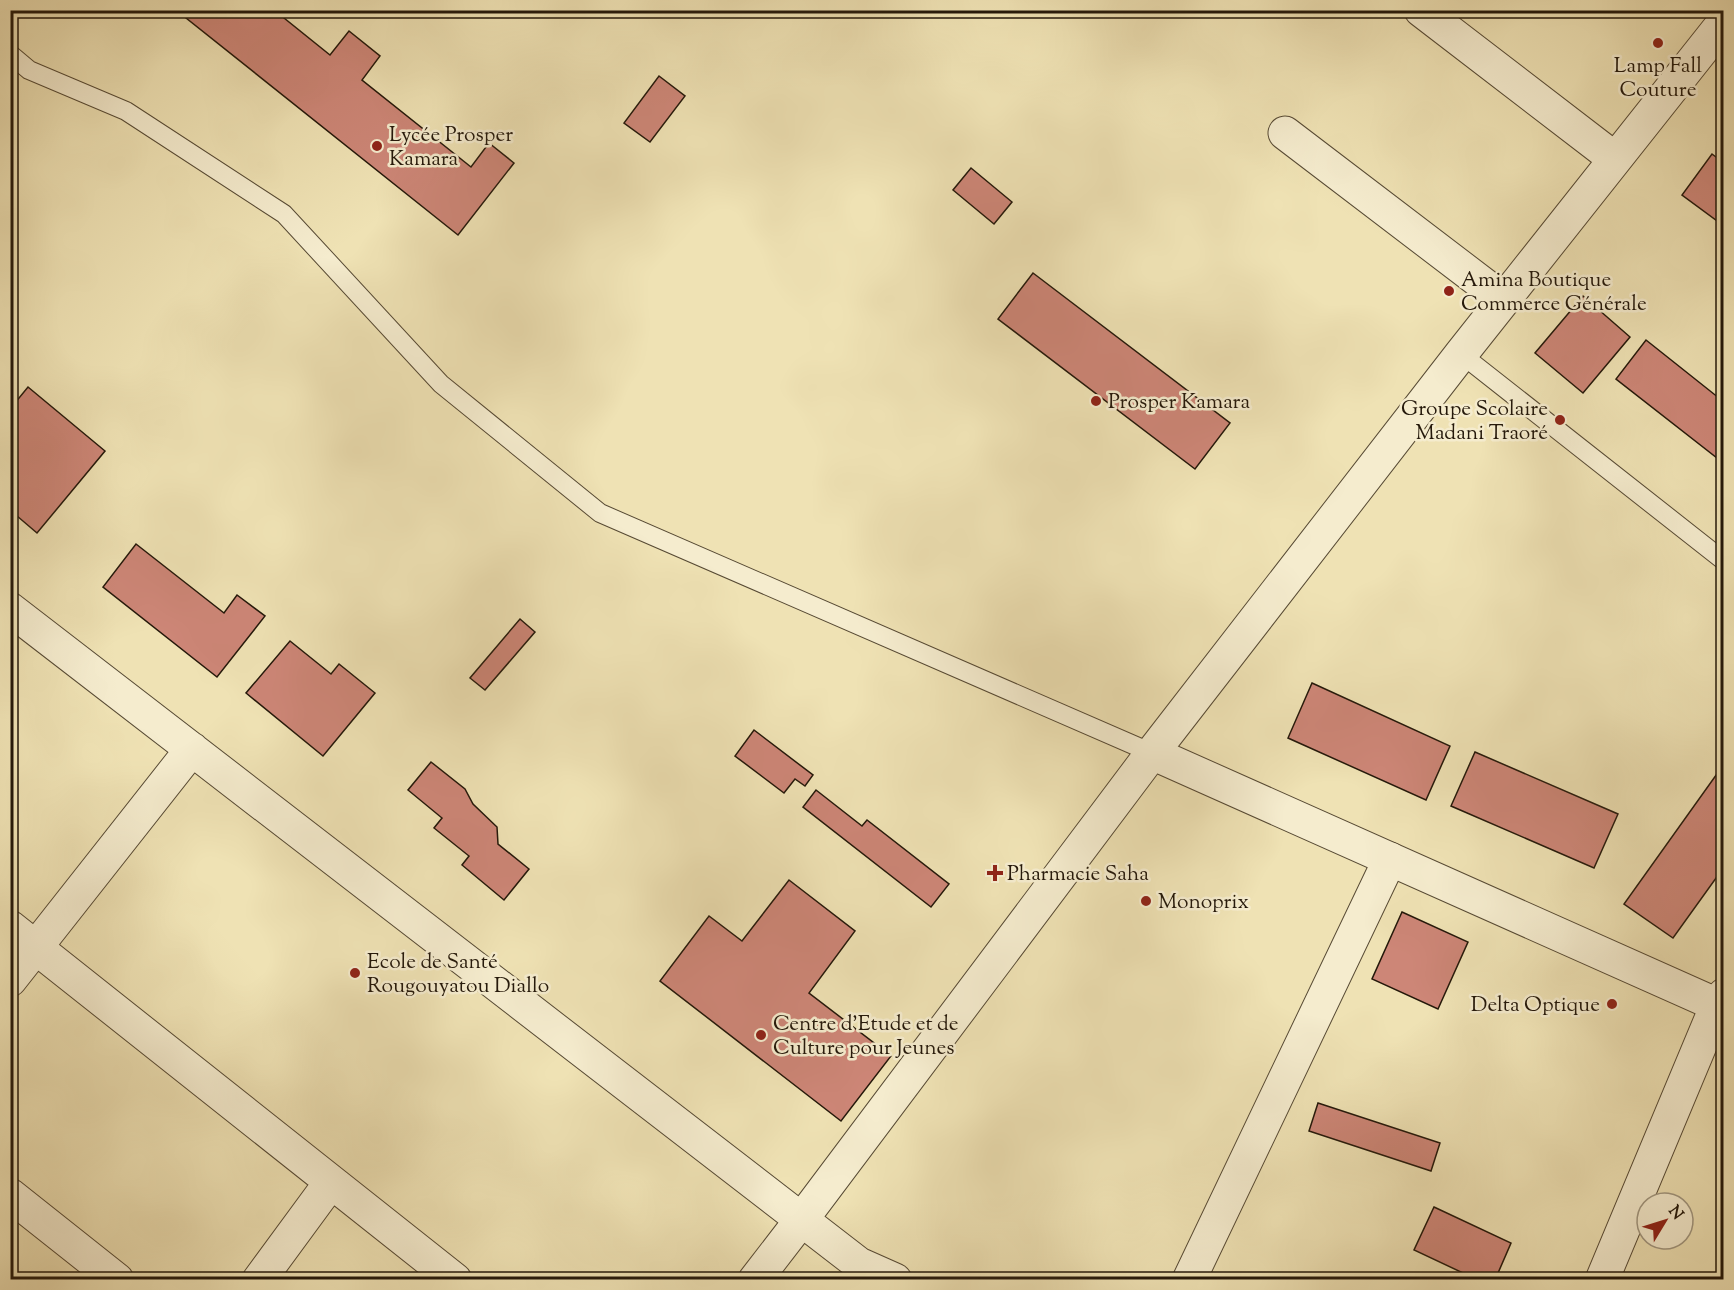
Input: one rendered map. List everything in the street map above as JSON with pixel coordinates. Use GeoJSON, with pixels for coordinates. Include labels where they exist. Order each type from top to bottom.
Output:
{"type":"FeatureCollection","features":[{"type":"Feature","properties":{"kind":"street"},"geometry":{"type":"LineString","coordinates":[[1420,10],[1615,159]]}},
{"type":"Feature","properties":{"kind":"street"},"geometry":{"type":"LineString","coordinates":[[755,1280],[1152,753],[1461,354],[1724,21]]}},
{"type":"Feature","properties":{"kind":"street"},"geometry":{"type":"LineString","coordinates":[[1285,133],[1504,300]]}},
{"type":"Feature","properties":{"kind":"street"},"geometry":{"type":"LineString","coordinates":[[10,609],[859,1264],[895,1280]]}},
{"type":"Feature","properties":{"kind":"street"},"geometry":{"type":"LineString","coordinates":[[10,980],[192,749]]}},
{"type":"Feature","properties":{"kind":"street"},"geometry":{"type":"LineString","coordinates":[[1152,753],[1721,1002],[1602,1280]]}},
{"type":"Feature","properties":{"kind":"street"},"geometry":{"type":"LineString","coordinates":[[1189,1280],[1390,859]]}},
{"type":"Feature","properties":{"kind":"street"},"geometry":{"type":"LineString","coordinates":[[10,927],[455,1280]]}},
{"type":"Feature","properties":{"kind":"street"},"geometry":{"type":"LineString","coordinates":[[259,1280],[332,1182]]}},
{"type":"Feature","properties":{"kind":"street"},"geometry":{"type":"LineString","coordinates":[[10,1196],[117,1280]]}},
{"type":"Feature","properties":{"kind":"lane"},"geometry":{"type":"LineString","coordinates":[[10,54],[29,70],[126,111],[284,214],[441,384],[600,513],[1152,753]]}},
{"type":"Feature","properties":{"kind":"lane"},"geometry":{"type":"LineString","coordinates":[[1461,354],[1724,561]]}},
{"type":"Feature","properties":{"kind":"building"},"geometry":{"type":"Polygon","coordinates":[[[176,10],[274,10],[330,55],[349,31],[380,56],[362,80],[471,167],[489,143],[514,163],[458,235],[176,10]]]}},
{"type":"Feature","properties":{"kind":"building"},"geometry":{"type":"Polygon","coordinates":[[[659,76],[685,96],[650,142],[624,123],[659,76]]]}},
{"type":"Feature","properties":{"kind":"building"},"geometry":{"type":"Polygon","coordinates":[[[1712,154],[1724,163],[1724,226],[1682,195],[1712,154]]]}},
{"type":"Feature","properties":{"kind":"building"},"geometry":{"type":"Polygon","coordinates":[[[971,168],[1012,202],[994,224],[953,190],[971,168]]]}},
{"type":"Feature","properties":{"kind":"building"},"geometry":{"type":"Polygon","coordinates":[[[1033,273],[1230,423],[1195,469],[998,319],[1033,273]]]}},
{"type":"Feature","properties":{"kind":"building"},"geometry":{"type":"Polygon","coordinates":[[[1583,296],[1630,337],[1583,393],[1535,353],[1583,296]]]}},
{"type":"Feature","properties":{"kind":"building"},"geometry":{"type":"Polygon","coordinates":[[[1646,340],[1724,402],[1724,450],[1717,458],[1616,379],[1646,340]]]}},
{"type":"Feature","properties":{"kind":"building"},"geometry":{"type":"Polygon","coordinates":[[[28,387],[105,451],[37,533],[10,510],[10,409],[28,387]]]}},
{"type":"Feature","properties":{"kind":"building"},"geometry":{"type":"Polygon","coordinates":[[[136,544],[224,613],[237,595],[265,616],[217,677],[103,587],[136,544]]]}},
{"type":"Feature","properties":{"kind":"building"},"geometry":{"type":"Polygon","coordinates":[[[520,619],[535,632],[485,690],[470,678],[520,619]]]}},
{"type":"Feature","properties":{"kind":"building"},"geometry":{"type":"Polygon","coordinates":[[[290,641],[331,674],[339,664],[375,693],[323,756],[246,693],[290,641]]]}},
{"type":"Feature","properties":{"kind":"building"},"geometry":{"type":"Polygon","coordinates":[[[1312,683],[1450,746],[1426,800],[1288,738],[1312,683]]]}},
{"type":"Feature","properties":{"kind":"building"},"geometry":{"type":"Polygon","coordinates":[[[754,730],[813,775],[805,786],[795,779],[784,793],[735,756],[754,730]]]}},
{"type":"Feature","properties":{"kind":"building"},"geometry":{"type":"Polygon","coordinates":[[[1475,752],[1618,814],[1594,868],[1451,806],[1475,752]]]}},
{"type":"Feature","properties":{"kind":"building"},"geometry":{"type":"Polygon","coordinates":[[[431,762],[465,789],[473,804],[497,827],[498,844],[529,869],[504,900],[462,865],[469,856],[434,828],[442,818],[408,790],[431,762]]]}},
{"type":"Feature","properties":{"kind":"building"},"geometry":{"type":"Polygon","coordinates":[[[1724,764],[1724,867],[1673,938],[1624,904],[1724,764]]]}},
{"type":"Feature","properties":{"kind":"building"},"geometry":{"type":"Polygon","coordinates":[[[816,790],[862,826],[867,820],[949,884],[931,907],[803,807],[816,790]]]}},
{"type":"Feature","properties":{"kind":"building"},"geometry":{"type":"Polygon","coordinates":[[[789,880],[855,931],[809,993],[891,1056],[841,1121],[660,981],[709,916],[742,941],[789,880]]]}},
{"type":"Feature","properties":{"kind":"building"},"geometry":{"type":"Polygon","coordinates":[[[1402,912],[1468,942],[1438,1009],[1372,979],[1402,912]]]}},
{"type":"Feature","properties":{"kind":"building"},"geometry":{"type":"Polygon","coordinates":[[[1318,1103],[1440,1143],[1431,1171],[1309,1131],[1318,1103]]]}},
{"type":"Feature","properties":{"kind":"building"},"geometry":{"type":"Polygon","coordinates":[[[1434,1207],[1511,1243],[1495,1280],[1478,1280],[1414,1250],[1434,1207]]]}},
{"type":"Feature","properties":{"kind":"place","name":"Lamp Fall Couture"},"geometry":{"type":"Point","coordinates":[1658,43]}},
{"type":"Feature","properties":{"kind":"place","name":"Lycée Prosper Kamara"},"geometry":{"type":"Point","coordinates":[377,146]}},
{"type":"Feature","properties":{"kind":"place","name":"Amina Boutique Commerce Générale"},"geometry":{"type":"Point","coordinates":[1449,291]}},
{"type":"Feature","properties":{"kind":"place","name":"Prosper Kamara"},"geometry":{"type":"Point","coordinates":[1096,401]}},
{"type":"Feature","properties":{"kind":"place","name":"Groupe Scolaire Madani Traoré"},"geometry":{"type":"Point","coordinates":[1560,420]}},
{"type":"Feature","properties":{"kind":"place","name":"Pharmacie Saha"},"geometry":{"type":"Point","coordinates":[995,873]}},
{"type":"Feature","properties":{"kind":"place","name":"Monoprix"},"geometry":{"type":"Point","coordinates":[1146,901]}},
{"type":"Feature","properties":{"kind":"place","name":"Ecole de Santé Rougouyatou Diallo"},"geometry":{"type":"Point","coordinates":[355,973]}},
{"type":"Feature","properties":{"kind":"place","name":"Delta Optique"},"geometry":{"type":"Point","coordinates":[1612,1004]}},
{"type":"Feature","properties":{"kind":"place","name":"Centre d'Etude et de Culture pour Jeunes"},"geometry":{"type":"Point","coordinates":[761,1035]}}]}
